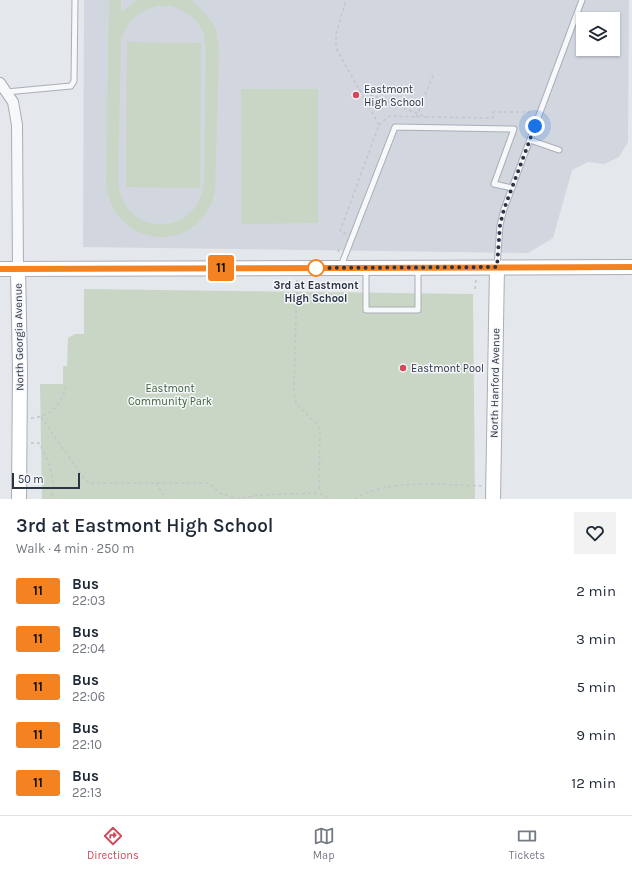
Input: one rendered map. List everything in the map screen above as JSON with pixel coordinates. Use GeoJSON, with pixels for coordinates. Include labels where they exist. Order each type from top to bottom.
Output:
{"type":"FeatureCollection","features":[{"type":"Feature","properties":{"kind":"street","name":"North Georgia Avenue"},"geometry":{"type":"LineString","coordinates":[[3,87],[13,102],[17,125],[19,499]]}},
{"type":"Feature","properties":{"kind":"street","name":"North Hanford Avenue"},"geometry":{"type":"LineString","coordinates":[[493,499],[497,267]]}},
{"type":"Feature","properties":{"kind":"street"},"geometry":{"type":"LineString","coordinates":[[0,269],[632,267]]}},
{"type":"Feature","properties":{"kind":"lane"},"geometry":{"type":"LineString","coordinates":[[3,87],[70,86],[74,81],[75,0]]}},
{"type":"Feature","properties":{"kind":"lane"},"geometry":{"type":"LineString","coordinates":[[497,267],[500,225],[512,188],[582,0]]}},
{"type":"Feature","properties":{"kind":"lane"},"geometry":{"type":"LineString","coordinates":[[340,268],[395,127],[514,129],[494,184],[512,188]]}},
{"type":"Feature","properties":{"kind":"lane"},"geometry":{"type":"LineString","coordinates":[[530,140],[559,150]]}},
{"type":"Feature","properties":{"kind":"lane"},"geometry":{"type":"LineString","coordinates":[[366,268],[366,310],[418,310],[418,268]]}},
{"type":"Feature","properties":{"kind":"path"},"geometry":{"type":"LineString","coordinates":[[346,0],[336,34],[336,48],[378,125]]}},
{"type":"Feature","properties":{"kind":"path"},"geometry":{"type":"LineString","coordinates":[[416,117],[434,73]]}},
{"type":"Feature","properties":{"kind":"path"},"geometry":{"type":"LineString","coordinates":[[359,90],[426,117]]}},
{"type":"Feature","properties":{"kind":"path"},"geometry":{"type":"LineString","coordinates":[[344,240],[346,234],[340,231],[378,125],[389,116],[493,118],[493,112],[530,112]]}},
{"type":"Feature","properties":{"kind":"path"},"geometry":{"type":"LineString","coordinates":[[338,252],[341,246]]}},
{"type":"Feature","properties":{"kind":"path"},"geometry":{"type":"LineString","coordinates":[[297,268],[294,391],[296,404],[318,425],[320,430],[319,492]]}},
{"type":"Feature","properties":{"kind":"path"},"geometry":{"type":"LineString","coordinates":[[475,289],[476,280]]}},
{"type":"Feature","properties":{"kind":"path"},"geometry":{"type":"LineString","coordinates":[[19,418],[41,417],[49,413],[57,406],[65,395],[66,384]]}},
{"type":"Feature","properties":{"kind":"path"},"geometry":{"type":"LineString","coordinates":[[41,417],[85,480],[90,483],[209,483],[220,493],[237,499],[259,495],[319,492],[330,499]]}},
{"type":"Feature","properties":{"kind":"path"},"geometry":{"type":"LineString","coordinates":[[19,443],[40,443],[49,460],[52,488],[51,499]]}},
{"type":"Feature","properties":{"kind":"path"},"geometry":{"type":"LineString","coordinates":[[156,483],[166,499]]}},
{"type":"Feature","properties":{"kind":"path"},"geometry":{"type":"LineString","coordinates":[[355,499],[389,487],[417,485],[477,485]]}},
{"type":"Feature","properties":{"kind":"shaded area","name":"Eastmont High School"},"geometry":{"type":"Polygon","coordinates":[[[84,0],[629,0],[628,142],[619,157],[604,164],[588,162],[572,170],[553,238],[528,253],[83,247],[84,0]]]}},
{"type":"Feature","properties":{"kind":"green space"},"geometry":{"type":"Polygon","coordinates":[[[109,0],[121,0],[121,12],[137,0],[190,0],[199,7],[212,22],[216,30],[219,49],[215,192],[206,213],[192,228],[175,235],[156,237],[138,232],[122,221],[111,204],[106,181],[109,0]],[[157,6],[139,14],[126,28],[121,40],[118,181],[123,200],[132,213],[145,221],[160,224],[175,222],[189,214],[199,201],[204,183],[206,49],[204,34],[197,21],[185,12],[172,6],[157,6]]]}},
{"type":"Feature","properties":{"kind":"green space"},"geometry":{"type":"Polygon","coordinates":[[[127,42],[201,43],[200,188],[126,187],[127,42]]]}},
{"type":"Feature","properties":{"kind":"green space"},"geometry":{"type":"Polygon","coordinates":[[[241,89],[318,89],[318,223],[242,224],[241,89]]]}},
{"type":"Feature","properties":{"kind":"green space","name":"Eastmont Community Park"},"geometry":{"type":"Polygon","coordinates":[[[84,289],[473,294],[475,499],[42,499],[40,384],[63,384],[63,366],[67,366],[68,338],[75,334],[84,334],[84,289]]]}},
{"type":"Feature","properties":{"kind":"bus line","name":"11"},"geometry":{"type":"LineString","coordinates":[[0,269],[632,267]]}},
{"type":"Feature","properties":{"kind":"place","name":"Eastmont High School"},"geometry":{"type":"Point","coordinates":[356,95]}},
{"type":"Feature","properties":{"kind":"place","name":"3rd at Eastmont High School"},"geometry":{"type":"Point","coordinates":[316,268]}},
{"type":"Feature","properties":{"kind":"place","name":"Eastmont Pool"},"geometry":{"type":"Point","coordinates":[403,368]}},
{"type":"Feature","properties":{"kind":"route"},"geometry":{"type":"LineString","coordinates":[[316,268],[312,268],[497,267],[500,225],[504,209],[535,126]]}}]}
